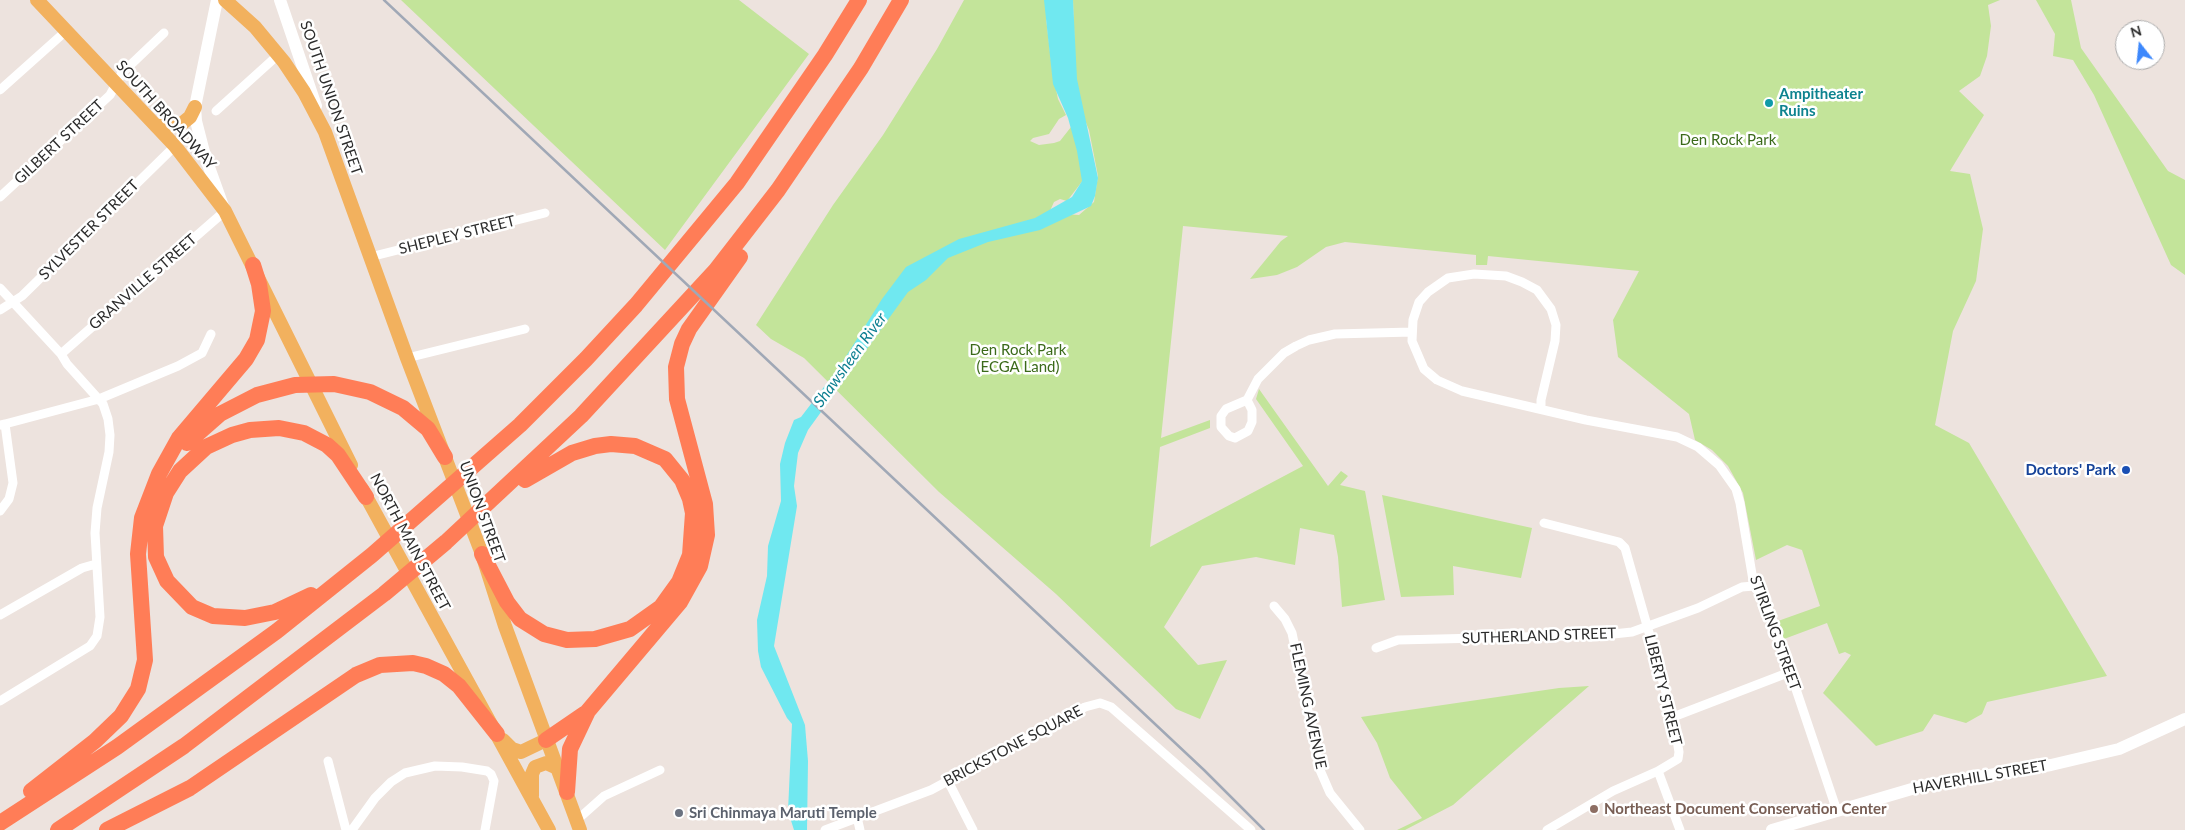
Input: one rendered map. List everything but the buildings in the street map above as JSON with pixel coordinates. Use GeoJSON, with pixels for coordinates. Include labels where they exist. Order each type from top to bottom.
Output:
{"type":"FeatureCollection","features":[{"type":"Feature","properties":{"kind":"highway"},"geometry":{"type":"LineString","coordinates":[[0,823],[117,747],[226,670],[372,555],[520,425],[586,359],[654,284],[737,183],[825,55],[859,0]]}},
{"type":"Feature","properties":{"kind":"highway"},"geometry":{"type":"LineString","coordinates":[[567,792],[570,749],[588,711],[680,602],[696,576],[703,556],[707,536],[706,504],[677,399],[676,383],[680,352],[693,323],[719,275],[861,68],[901,0]]}},
{"type":"Feature","properties":{"kind":"highway"},"geometry":{"type":"LineString","coordinates":[[0,818],[15,802],[45,782],[95,741],[121,716],[138,689],[145,660],[138,554],[142,518],[154,486],[179,438],[246,359],[257,340],[263,311],[259,284],[253,265]]}},
{"type":"Feature","properties":{"kind":"highway"},"geometry":{"type":"LineString","coordinates":[[58,830],[184,746],[384,594],[446,542],[581,416],[679,312],[719,275]]}},
{"type":"Feature","properties":{"kind":"highway"},"geometry":{"type":"LineString","coordinates":[[154,486],[184,445],[209,422],[232,407],[257,395],[295,385],[321,384],[346,386],[381,396],[403,408],[419,421],[431,434],[445,457]]}},
{"type":"Feature","properties":{"kind":"highway"},"geometry":{"type":"LineString","coordinates":[[342,578],[293,604],[265,615],[232,618],[213,616],[192,607],[167,581],[158,564],[154,544],[157,518],[166,492],[180,471],[199,453],[232,435],[260,428],[288,429],[317,439],[338,455],[366,498]]}},
{"type":"Feature","properties":{"kind":"highway"},"geometry":{"type":"LineString","coordinates":[[482,554],[507,602],[520,619],[544,634],[576,641],[595,640],[622,633],[646,620],[674,591],[684,574],[690,555],[694,519],[686,486],[678,474],[664,460],[635,446],[603,444],[580,450],[556,461],[491,501]]}},
{"type":"Feature","properties":{"kind":"highway"},"geometry":{"type":"LineString","coordinates":[[107,830],[190,788],[356,675],[380,665],[413,663],[426,666],[444,674],[459,686],[497,734]]}},
{"type":"Feature","properties":{"kind":"highway"},"geometry":{"type":"LineString","coordinates":[[546,740],[588,711]]}},
{"type":"Feature","properties":{"kind":"main road","name":"SOUTH BROADWAY"},"geometry":{"type":"LineString","coordinates":[[37,0],[175,146],[225,211],[253,265]]}},
{"type":"Feature","properties":{"kind":"main road"},"geometry":{"type":"LineString","coordinates":[[217,0],[195,107],[196,121],[205,156],[225,211]]}},
{"type":"Feature","properties":{"kind":"main road"},"geometry":{"type":"LineString","coordinates":[[225,0],[255,27],[278,55],[304,92],[325,132]]}},
{"type":"Feature","properties":{"kind":"main road","name":"SOUTH UNION STREET"},"geometry":{"type":"LineString","coordinates":[[280,0],[352,206]]}},
{"type":"Feature","properties":{"kind":"main road"},"geometry":{"type":"LineString","coordinates":[[156,126],[179,126],[190,117],[195,107]]}},
{"type":"Feature","properties":{"kind":"main road","name":"UNION STREET"},"geometry":{"type":"LineString","coordinates":[[352,206],[407,358],[482,554],[546,740],[579,825]]}},
{"type":"Feature","properties":{"kind":"main road","name":"NORTH MAIN STREET"},"geometry":{"type":"LineString","coordinates":[[253,265],[366,498],[549,830]]}},
{"type":"Feature","properties":{"kind":"main road","name":"HAVERHILL STREET"},"geometry":{"type":"LineString","coordinates":[[1772,830],[1922,786],[2051,765],[2119,749],[2185,719]]}},
{"type":"Feature","properties":{"kind":"main road"},"geometry":{"type":"LineString","coordinates":[[497,734],[508,746],[519,752],[546,740]]}},
{"type":"Feature","properties":{"kind":"main road"},"geometry":{"type":"LineString","coordinates":[[532,800],[532,774],[535,767],[546,763],[557,768]]}},
{"type":"Feature","properties":{"kind":"street"},"geometry":{"type":"LineString","coordinates":[[0,90],[66,31]]}},
{"type":"Feature","properties":{"kind":"street","name":"GILBERT STREET"},"geometry":{"type":"LineString","coordinates":[[0,196],[110,95],[122,73],[164,32]]}},
{"type":"Feature","properties":{"kind":"street"},"geometry":{"type":"LineString","coordinates":[[216,111],[278,55]]}},
{"type":"Feature","properties":{"kind":"street","name":"SYLVESTER STREET"},"geometry":{"type":"LineString","coordinates":[[0,310],[22,296],[175,146]]}},
{"type":"Feature","properties":{"kind":"street","name":"GRANVILLE STREET"},"geometry":{"type":"LineString","coordinates":[[62,354],[225,211]]}},
{"type":"Feature","properties":{"kind":"street","name":"SHEPLEY STREET"},"geometry":{"type":"LineString","coordinates":[[370,257],[545,213]]}},
{"type":"Feature","properties":{"kind":"street","name":"STIRLING STREET"},"geometry":{"type":"LineString","coordinates":[[1541,409],[1541,400],[1555,341],[1556,325],[1551,309],[1537,290],[1506,276],[1467,274],[1448,278],[1428,292],[1419,302],[1413,320],[1412,341],[1416,355],[1424,369],[1437,380],[1462,391],[1586,420],[1678,437],[1694,444],[1710,455],[1728,476],[1740,503],[1754,586],[1764,599],[1837,811]]}},
{"type":"Feature","properties":{"kind":"street"},"geometry":{"type":"LineString","coordinates":[[0,288],[62,354],[67,364],[99,399],[108,415],[110,435],[109,452],[96,517],[96,564],[100,617],[98,633],[93,643],[0,700]]}},
{"type":"Feature","properties":{"kind":"street"},"geometry":{"type":"LineString","coordinates":[[407,358],[525,329]]}},
{"type":"Feature","properties":{"kind":"street"},"geometry":{"type":"LineString","coordinates":[[1247,400],[1252,410],[1252,422],[1248,431],[1235,438],[1229,436],[1221,427],[1221,416],[1226,409],[1247,400],[1258,379],[1284,353],[1310,340],[1335,334],[1412,332]]}},
{"type":"Feature","properties":{"kind":"street"},"geometry":{"type":"LineString","coordinates":[[0,511],[9,499],[13,483],[2,424],[99,399],[194,359],[206,349],[211,334]]}},
{"type":"Feature","properties":{"kind":"street","name":"LIBERTY STREET"},"geometry":{"type":"LineString","coordinates":[[1544,523],[1619,542],[1625,548],[1673,718],[1679,752],[1678,759],[1658,771]]}},
{"type":"Feature","properties":{"kind":"street"},"geometry":{"type":"LineString","coordinates":[[0,615],[82,568],[96,564]]}},
{"type":"Feature","properties":{"kind":"street","name":"SUTHERLAND STREET"},"geometry":{"type":"LineString","coordinates":[[1376,648],[1398,640],[1604,635],[1648,628],[1698,608],[1742,587],[1754,586]]}},
{"type":"Feature","properties":{"kind":"street","name":"FLEMING AVENUE"},"geometry":{"type":"LineString","coordinates":[[1274,606],[1285,619],[1292,633],[1320,770],[1330,793],[1360,830]]}},
{"type":"Feature","properties":{"kind":"street"},"geometry":{"type":"LineString","coordinates":[[1673,718],[1790,672]]}},
{"type":"Feature","properties":{"kind":"street","name":"BRICKSTONE SQUARE"},"geometry":{"type":"LineString","coordinates":[[826,830],[916,796],[948,781],[1085,707],[1100,703],[1110,707],[1251,830]]}},
{"type":"Feature","properties":{"kind":"street"},"geometry":{"type":"LineString","coordinates":[[328,761],[346,830]]}},
{"type":"Feature","properties":{"kind":"street"},"geometry":{"type":"LineString","coordinates":[[352,830],[380,792],[405,773],[435,766],[462,767],[487,771],[492,774],[494,780],[485,830]]}},
{"type":"Feature","properties":{"kind":"street"},"geometry":{"type":"LineString","coordinates":[[579,825],[604,796],[660,770]]}},
{"type":"Feature","properties":{"kind":"street"},"geometry":{"type":"LineString","coordinates":[[1547,830],[1613,791],[1658,771],[1680,830]]}},
{"type":"Feature","properties":{"kind":"street"},"geometry":{"type":"LineString","coordinates":[[948,781],[973,830]]}},
{"type":"Feature","properties":{"kind":"street"},"geometry":{"type":"LineString","coordinates":[[857,818],[860,830]]}},
{"type":"Feature","properties":{"kind":"green space"},"geometry":{"type":"Polygon","coordinates":[[[401,0],[739,0],[809,54],[665,250],[401,0]]]}},
{"type":"Feature","properties":{"kind":"green space"},"geometry":{"type":"Polygon","coordinates":[[[964,0],[1047,0],[1046,18],[1052,69],[1058,99],[1066,115],[1059,119],[1049,134],[1033,138],[1030,141],[1039,145],[1060,141],[1071,127],[1075,133],[1084,179],[1067,201],[1060,199],[1054,202],[1049,213],[1079,215],[1094,202],[1098,176],[1089,130],[1082,113],[1076,83],[1073,0],[2000,0],[1988,5],[1991,26],[1987,56],[1980,76],[1959,91],[1984,115],[1950,171],[1970,174],[1983,229],[1976,281],[1953,331],[1935,425],[1969,443],[2107,676],[1987,702],[1982,714],[1966,723],[1934,714],[1923,731],[1876,746],[1823,693],[1851,655],[1845,652],[1839,654],[1827,623],[1784,639],[1778,621],[1820,606],[1802,550],[1787,545],[1756,560],[1743,493],[1728,466],[1712,450],[1695,440],[1689,414],[1618,357],[1613,320],[1639,271],[1488,256],[1487,265],[1476,265],[1476,255],[1345,242],[1326,247],[1297,267],[1277,275],[1250,279],[1281,241],[1288,236],[1183,226],[1161,438],[1210,420],[1210,428],[1160,447],[1150,547],[1303,466],[1256,399],[1259,389],[1328,486],[1341,471],[1348,476],[1340,485],[1365,491],[1385,600],[1342,607],[1338,557],[1334,535],[1300,528],[1295,565],[1256,557],[1202,566],[1164,627],[1198,665],[1227,660],[1200,719],[1176,709],[1056,594],[939,492],[804,358],[771,339],[756,325],[833,205],[883,135],[937,49],[964,0]]]}},
{"type":"Feature","properties":{"kind":"green space"},"geometry":{"type":"Polygon","coordinates":[[[2036,0],[2071,0],[2081,48],[2168,171],[2185,180],[2185,275],[2171,265],[2094,95],[2073,60],[2053,56],[2055,34],[2036,0]]]}},
{"type":"Feature","properties":{"kind":"green space"},"geometry":{"type":"Polygon","coordinates":[[[1382,495],[1532,528],[1521,578],[1453,566],[1454,595],[1401,597],[1382,495]]]}},
{"type":"Feature","properties":{"kind":"green space"},"geometry":{"type":"Polygon","coordinates":[[[1589,686],[1453,805],[1405,830],[1397,830],[1422,818],[1390,778],[1377,743],[1361,717],[1559,688],[1589,686]]]}},
{"type":"Feature","properties":{"kind":"water","name":"Shawsheen River"},"geometry":{"type":"Polygon","coordinates":[[[1044,0],[1073,0],[1077,79],[1098,178],[1095,196],[1091,206],[1040,230],[988,242],[948,258],[926,280],[908,292],[808,430],[798,453],[794,486],[797,506],[774,646],[805,725],[808,761],[807,830],[794,830],[788,811],[792,724],[787,718],[761,667],[758,651],[757,620],[767,576],[768,546],[781,501],[780,464],[785,443],[794,420],[801,417],[840,366],[882,299],[906,267],[959,239],[1035,218],[1072,197],[1082,181],[1077,151],[1068,118],[1053,84],[1044,0]]]}},
{"type":"Feature","properties":{"kind":"railway"},"geometry":{"type":"LineString","coordinates":[[384,0],[1204,770],[1264,830]]}},
{"type":"Feature","properties":{"kind":"place","name":"Ampitheater Ruins"},"geometry":{"type":"Point","coordinates":[1769,103]}},
{"type":"Feature","properties":{"kind":"place","name":"Doctors' Park"},"geometry":{"type":"Point","coordinates":[2126,470]}},
{"type":"Feature","properties":{"kind":"place","name":"Northeast Document Conservation Center"},"geometry":{"type":"Point","coordinates":[1594,809]}},
{"type":"Feature","properties":{"kind":"place","name":"Sri Chinmaya Maruti Temple"},"geometry":{"type":"Point","coordinates":[679,813]}},
{"type":"Feature","properties":{"kind":"park label","name":"Den Rock Park"},"geometry":{"type":"Point","coordinates":[1728,140]}},
{"type":"Feature","properties":{"kind":"park label","name":"Den Rock Park (ECGA Land)"},"geometry":{"type":"Point","coordinates":[1018,358]}}]}
